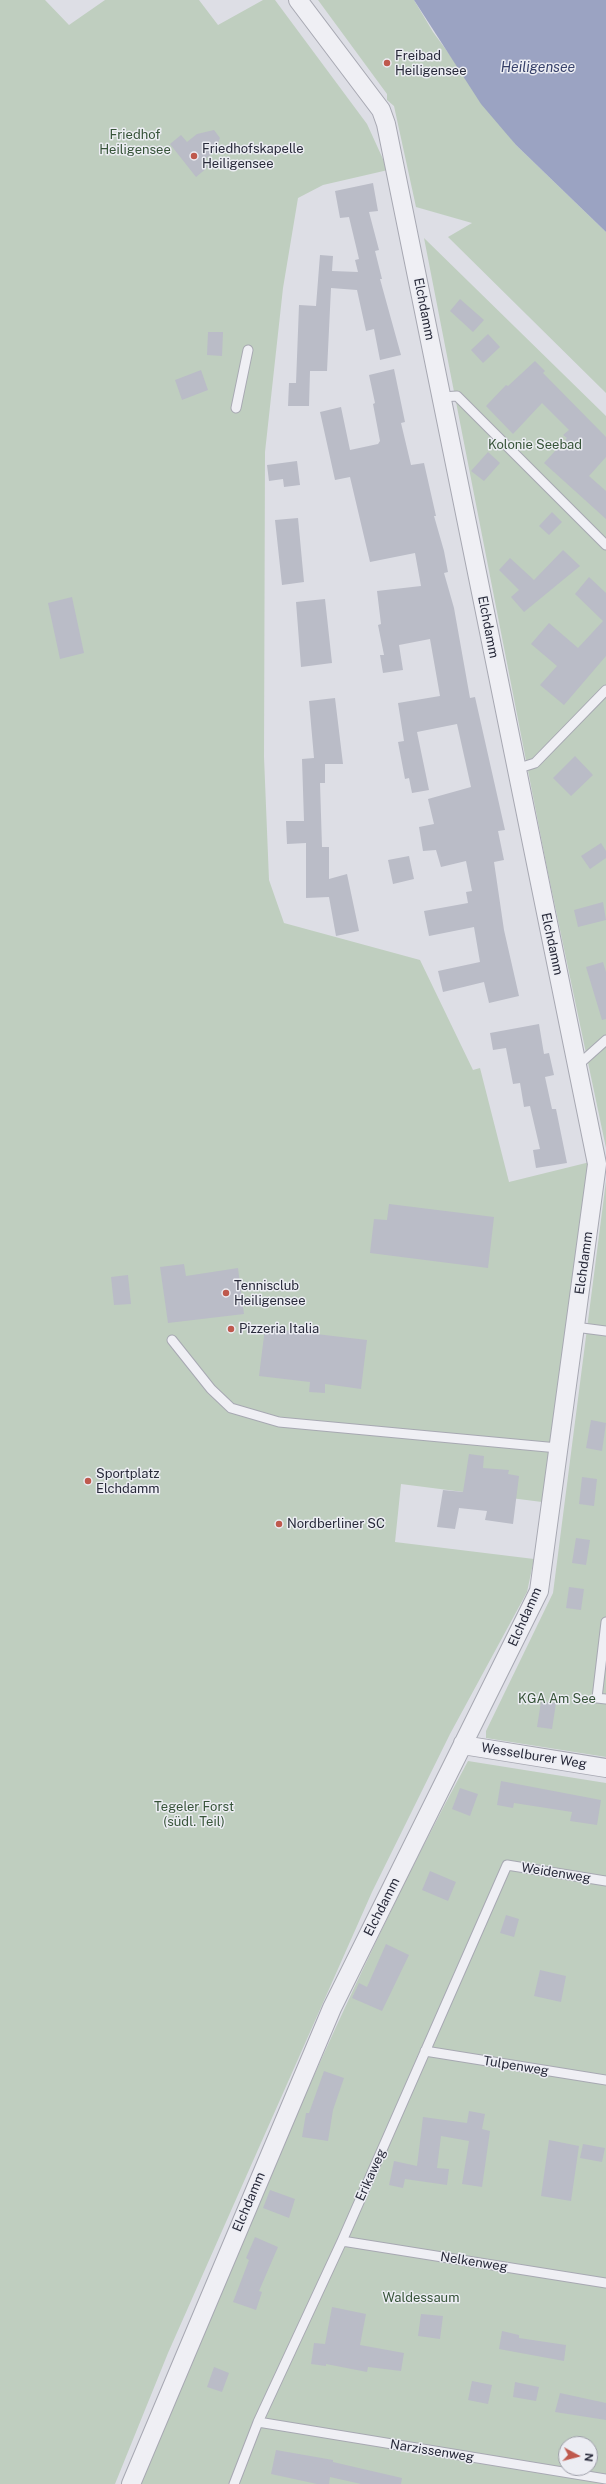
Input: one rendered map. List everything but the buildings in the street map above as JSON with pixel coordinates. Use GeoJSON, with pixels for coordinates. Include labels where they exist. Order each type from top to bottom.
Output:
{"type":"FeatureCollection","features":[{"type":"Feature","properties":{"kind":"street","name":"Elchdamm"},"geometry":{"type":"LineString","coordinates":[[131,2484],[332,2008],[540,1591],[597,1164],[390,142],[381,110],[298,0]]}},
{"type":"Feature","properties":{"kind":"street","name":"Wesselburer Weg"},"geometry":{"type":"LineString","coordinates":[[463,1743],[469,1746],[606,1768]]}},
{"type":"Feature","properties":{"kind":"lane"},"geometry":{"type":"LineString","coordinates":[[236,408],[248,350]]}},
{"type":"Feature","properties":{"kind":"lane"},"geometry":{"type":"LineString","coordinates":[[442,397],[457,396],[606,544]]}},
{"type":"Feature","properties":{"kind":"lane"},"geometry":{"type":"LineString","coordinates":[[516,769],[534,764],[606,690]]}},
{"type":"Feature","properties":{"kind":"lane"},"geometry":{"type":"LineString","coordinates":[[577,1066],[606,1040]]}},
{"type":"Feature","properties":{"kind":"lane"},"geometry":{"type":"LineString","coordinates":[[575,1327],[606,1331]]}},
{"type":"Feature","properties":{"kind":"lane"},"geometry":{"type":"LineString","coordinates":[[172,1340],[211,1389],[231,1408],[279,1422],[558,1448]]}},
{"type":"Feature","properties":{"kind":"lane"},"geometry":{"type":"LineString","coordinates":[[601,1699],[606,1622]]}},
{"type":"Feature","properties":{"kind":"lane","name":"Weidenweg"},"geometry":{"type":"LineString","coordinates":[[507,1865],[606,1881]]}},
{"type":"Feature","properties":{"kind":"lane","name":"Erikaweg"},"geometry":{"type":"LineString","coordinates":[[234,2484],[258,2422],[342,2241],[507,1865]]}},
{"type":"Feature","properties":{"kind":"lane","name":"Tulpenweg"},"geometry":{"type":"LineString","coordinates":[[425,2051],[606,2080]]}},
{"type":"Feature","properties":{"kind":"lane","name":"Nelkenweg"},"geometry":{"type":"LineString","coordinates":[[342,2241],[606,2283]]}},
{"type":"Feature","properties":{"kind":"lane","name":"Narzissenweg"},"geometry":{"type":"LineString","coordinates":[[258,2422],[606,2479]]}},
{"type":"Feature","properties":{"kind":"green space"},"geometry":{"type":"Polygon","coordinates":[[[0,0],[45,0],[69,25],[105,0],[199,0],[218,25],[263,0],[275,0],[367,124],[388,170],[323,185],[298,198],[283,288],[265,452],[264,757],[269,880],[284,923],[420,960],[473,1070],[480,1068],[509,1182],[590,1162],[551,1448],[542,1502],[401,1484],[395,1542],[534,1559],[527,1592],[450,1734],[372,1892],[168,2353],[115,2484],[0,2484],[0,0]]]}},
{"type":"Feature","properties":{"kind":"green space"},"geometry":{"type":"Polygon","coordinates":[[[318,0],[414,0],[433,32],[516,145],[606,232],[606,393],[448,237],[472,223],[416,207],[394,106],[387,100],[387,94],[318,0]]]}},
{"type":"Feature","properties":{"kind":"green space","name":"Kolonie Seebad"},"geometry":{"type":"Polygon","coordinates":[[[424,238],[606,416],[606,1148],[547,868],[424,238]]]}},
{"type":"Feature","properties":{"kind":"green space","name":"KGA Am See"},"geometry":{"type":"Polygon","coordinates":[[[606,1181],[606,1757],[486,1738],[486,1731],[553,1593],[606,1181]]]}},
{"type":"Feature","properties":{"kind":"green space","name":"Waldessaum"},"geometry":{"type":"Polygon","coordinates":[[[468,1761],[606,1783],[606,2484],[141,2484],[217,2300],[295,2118],[378,1938],[468,1761]]]}},
{"type":"Feature","properties":{"kind":"water","name":"Heiligensee"},"geometry":{"type":"Polygon","coordinates":[[[414,0],[606,0],[606,232],[516,145],[481,104],[414,0]]]}},
{"type":"Feature","properties":{"kind":"place","name":"Freibad Heiligensee"},"geometry":{"type":"Point","coordinates":[387,63]}},
{"type":"Feature","properties":{"kind":"place","name":"Friedhofskapelle Heiligensee"},"geometry":{"type":"Point","coordinates":[194,156]}},
{"type":"Feature","properties":{"kind":"place","name":"Tennisclub Heiligensee"},"geometry":{"type":"Point","coordinates":[226,1293]}},
{"type":"Feature","properties":{"kind":"place","name":"Pizzeria Italia"},"geometry":{"type":"Point","coordinates":[231,1329]}},
{"type":"Feature","properties":{"kind":"place","name":"Sportplatz Elchdamm"},"geometry":{"type":"Point","coordinates":[88,1481]}},
{"type":"Feature","properties":{"kind":"place","name":"Nordberliner SC"},"geometry":{"type":"Point","coordinates":[279,1524]}},
{"type":"Feature","properties":{"kind":"park label","name":"Friedhof Heiligensee"},"geometry":{"type":"Point","coordinates":[135,142]}},
{"type":"Feature","properties":{"kind":"park label","name":"Tegeler Forst (südl. Teil)"},"geometry":{"type":"Point","coordinates":[194,1814]}}]}
